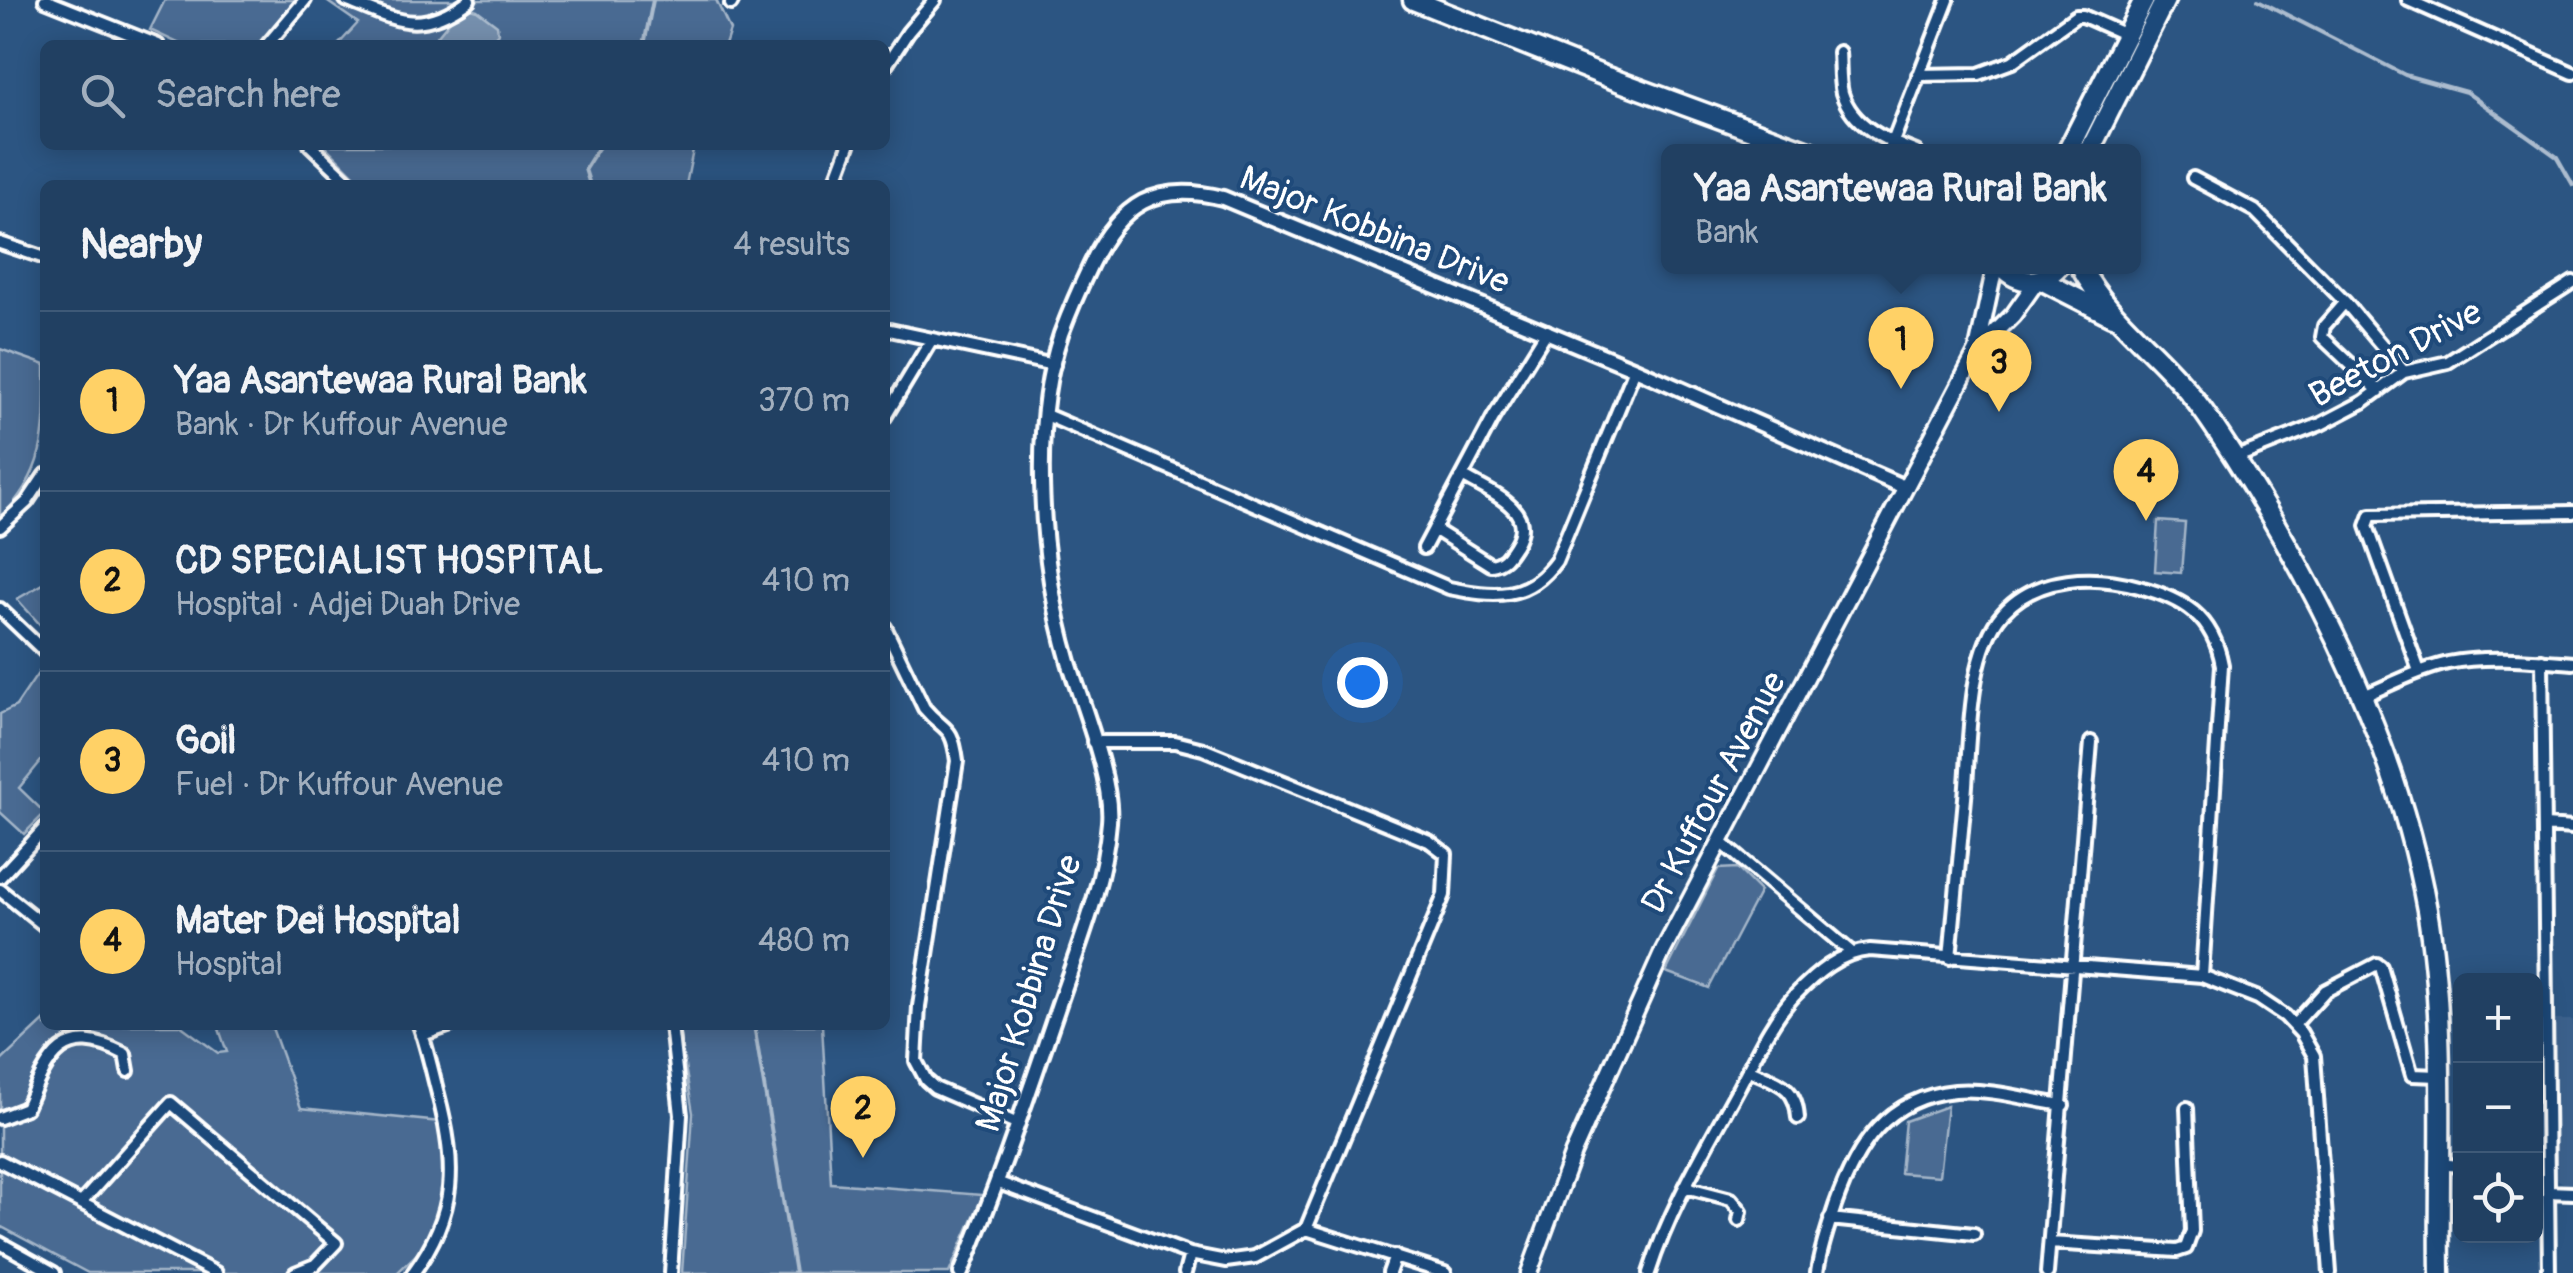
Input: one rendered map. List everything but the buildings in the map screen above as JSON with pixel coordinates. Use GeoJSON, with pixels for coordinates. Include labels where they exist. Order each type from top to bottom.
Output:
{"type":"FeatureCollection","features":[{"type":"Feature","properties":{"kind":"highway"},"geometry":{"type":"LineString","coordinates":[[1412,0],[1789,144]]}},
{"type":"Feature","properties":{"kind":"highway"},"geometry":{"type":"LineString","coordinates":[[2078,144],[2144,0]]}},
{"type":"Feature","properties":{"kind":"highway"},"geometry":{"type":"LineString","coordinates":[[2078,144],[2166,0]]}},
{"type":"Feature","properties":{"kind":"highway"},"geometry":{"type":"LineString","coordinates":[[2009,274],[2017,280],[2039,281],[2108,309]]}},
{"type":"Feature","properties":{"kind":"highway"},"geometry":{"type":"LineString","coordinates":[[2039,281],[2048,274]]}},
{"type":"Feature","properties":{"kind":"highway"},"geometry":{"type":"LineString","coordinates":[[2085,274],[2108,309],[2176,377],[2234,458],[2316,596],[2390,768],[2414,846],[2434,968],[2440,1273]]}},
{"type":"Feature","properties":{"kind":"highway"},"geometry":{"type":"LineString","coordinates":[[2093,274],[2108,309]]}},
{"type":"Feature","properties":{"kind":"main road"},"geometry":{"type":"LineString","coordinates":[[1977,351],[1996,274]]}},
{"type":"Feature","properties":{"kind":"main road"},"geometry":{"type":"LineString","coordinates":[[1977,351],[2013,315],[2039,281]]}},
{"type":"Feature","properties":{"kind":"main road","name":"Dr Kuffour Avenue"},"geometry":{"type":"LineString","coordinates":[[1529,1273],[1573,1153],[1663,951],[1977,351]]}},
{"type":"Feature","properties":{"kind":"street"},"geometry":{"type":"LineString","coordinates":[[45,0],[145,40]]}},
{"type":"Feature","properties":{"kind":"street"},"geometry":{"type":"LineString","coordinates":[[270,40],[305,0]]}},
{"type":"Feature","properties":{"kind":"street"},"geometry":{"type":"LineString","coordinates":[[346,0],[398,20],[425,23],[469,0]]}},
{"type":"Feature","properties":{"kind":"street"},"geometry":{"type":"LineString","coordinates":[[890,59],[936,0]]}},
{"type":"Feature","properties":{"kind":"street"},"geometry":{"type":"LineString","coordinates":[[1891,144],[1948,0]]}},
{"type":"Feature","properties":{"kind":"street"},"geometry":{"type":"LineString","coordinates":[[2408,0],[2573,73]]}},
{"type":"Feature","properties":{"kind":"street"},"geometry":{"type":"LineString","coordinates":[[1918,75],[1980,74],[2012,62],[2076,16],[2126,35]]}},
{"type":"Feature","properties":{"kind":"street"},"geometry":{"type":"LineString","coordinates":[[1839,52],[1842,94],[1854,114],[1886,144]]}},
{"type":"Feature","properties":{"kind":"street"},"geometry":{"type":"LineString","coordinates":[[315,150],[347,180]]}},
{"type":"Feature","properties":{"kind":"street"},"geometry":{"type":"LineString","coordinates":[[836,180],[847,150]]}},
{"type":"Feature","properties":{"kind":"street"},"geometry":{"type":"LineString","coordinates":[[2193,178],[2254,212],[2345,302],[2404,372]]}},
{"type":"Feature","properties":{"kind":"street","name":"Major Kobbina Drive"},"geometry":{"type":"LineString","coordinates":[[960,1273],[999,1183],[1101,872],[1109,800],[1063,642],[1042,505],[1046,415],[1060,337],[1104,239],[1128,210],[1166,192],[1223,198],[1636,369],[1904,487]]}},
{"type":"Feature","properties":{"kind":"street"},"geometry":{"type":"LineString","coordinates":[[0,243],[40,256]]}},
{"type":"Feature","properties":{"kind":"street","name":"Beeton Drive"},"geometry":{"type":"LineString","coordinates":[[2234,458],[2314,428],[2404,372],[2448,362],[2573,282]]}},
{"type":"Feature","properties":{"kind":"street"},"geometry":{"type":"LineString","coordinates":[[2345,302],[2324,326],[2322,338],[2379,391]]}},
{"type":"Feature","properties":{"kind":"street"},"geometry":{"type":"LineString","coordinates":[[890,330],[1054,365]]}},
{"type":"Feature","properties":{"kind":"street"},"geometry":{"type":"LineString","coordinates":[[1424,548],[1492,418],[1547,332]]}},
{"type":"Feature","properties":{"kind":"street"},"geometry":{"type":"LineString","coordinates":[[890,409],[932,339]]}},
{"type":"Feature","properties":{"kind":"street"},"geometry":{"type":"LineString","coordinates":[[1046,415],[1449,588],[1511,594],[1537,581],[1556,561],[1636,369]]}},
{"type":"Feature","properties":{"kind":"street"},"geometry":{"type":"LineString","coordinates":[[1434,529],[1490,565],[1507,558],[1521,535],[1522,521],[1515,508],[1464,476]]}},
{"type":"Feature","properties":{"kind":"street"},"geometry":{"type":"LineString","coordinates":[[0,527],[28,502],[40,483]]}},
{"type":"Feature","properties":{"kind":"street"},"geometry":{"type":"LineString","coordinates":[[2420,672],[2367,526],[2371,515],[2573,512]]}},
{"type":"Feature","properties":{"kind":"street"},"geometry":{"type":"LineString","coordinates":[[1950,958],[1976,682],[1990,634],[2004,612],[2057,581],[2111,581],[2176,598],[2192,608],[2213,636],[2222,665],[2202,976]]}},
{"type":"Feature","properties":{"kind":"street"},"geometry":{"type":"LineString","coordinates":[[0,609],[40,647]]}},
{"type":"Feature","properties":{"kind":"street"},"geometry":{"type":"LineString","coordinates":[[890,637],[924,708],[951,735],[956,761],[919,1006],[916,1061],[935,1088],[1018,1124]]}},
{"type":"Feature","properties":{"kind":"street"},"geometry":{"type":"LineString","coordinates":[[2360,698],[2420,672],[2464,661],[2542,660],[2573,664]]}},
{"type":"Feature","properties":{"kind":"street"},"geometry":{"type":"LineString","coordinates":[[2542,660],[2549,1273]]}},
{"type":"Feature","properties":{"kind":"street"},"geometry":{"type":"LineString","coordinates":[[999,1183],[1190,1254],[1243,1260],[1306,1229],[1444,896],[1446,854],[1429,840],[1203,749],[1161,741],[1092,742]]}},
{"type":"Feature","properties":{"kind":"street"},"geometry":{"type":"LineString","coordinates":[[2047,1273],[2091,742]]}},
{"type":"Feature","properties":{"kind":"street"},"geometry":{"type":"LineString","coordinates":[[2545,826],[2573,828]]}},
{"type":"Feature","properties":{"kind":"street"},"geometry":{"type":"LineString","coordinates":[[0,876],[40,833]]}},
{"type":"Feature","properties":{"kind":"street"},"geometry":{"type":"LineString","coordinates":[[1720,842],[1851,952]]}},
{"type":"Feature","properties":{"kind":"street"},"geometry":{"type":"LineString","coordinates":[[0,890],[40,922]]}},
{"type":"Feature","properties":{"kind":"street"},"geometry":{"type":"LineString","coordinates":[[1649,1273],[1685,1187],[1768,1030],[1792,998],[1816,976],[1851,952],[1870,950],[2202,976],[2258,998],[2294,1025],[2314,1056],[2330,1273]]}},
{"type":"Feature","properties":{"kind":"street"},"geometry":{"type":"LineString","coordinates":[[2294,1025],[2326,991],[2377,964],[2382,967],[2412,1075],[2439,1076]]}},
{"type":"Feature","properties":{"kind":"street"},"geometry":{"type":"LineString","coordinates":[[413,1273],[444,1220],[452,1175],[450,1147],[421,1030]]}},
{"type":"Feature","properties":{"kind":"street"},"geometry":{"type":"LineString","coordinates":[[671,1273],[682,1115],[672,1030]]}},
{"type":"Feature","properties":{"kind":"street"},"geometry":{"type":"LineString","coordinates":[[0,1118],[26,1108],[50,1056],[78,1040],[100,1041],[125,1054],[128,1070]]}},
{"type":"Feature","properties":{"kind":"street"},"geometry":{"type":"LineString","coordinates":[[1748,1070],[1788,1088],[1797,1100],[1798,1118]]}},
{"type":"Feature","properties":{"kind":"street"},"geometry":{"type":"LineString","coordinates":[[1817,1273],[1830,1220],[1851,1162],[1879,1124],[1907,1105],[1956,1091],[2062,1106]]}},
{"type":"Feature","properties":{"kind":"street"},"geometry":{"type":"LineString","coordinates":[[82,1202],[172,1103],[336,1243],[314,1265],[295,1273]]}},
{"type":"Feature","properties":{"kind":"street"},"geometry":{"type":"LineString","coordinates":[[2050,1242],[2186,1248],[2192,1231],[2187,1108]]}},
{"type":"Feature","properties":{"kind":"street"},"geometry":{"type":"LineString","coordinates":[[0,1160],[216,1273]]}},
{"type":"Feature","properties":{"kind":"street"},"geometry":{"type":"LineString","coordinates":[[2438,1164],[2453,1165]]}},
{"type":"Feature","properties":{"kind":"street"},"geometry":{"type":"LineString","coordinates":[[2543,1175],[2548,1176]]}},
{"type":"Feature","properties":{"kind":"street"},"geometry":{"type":"LineString","coordinates":[[1685,1187],[1732,1199],[1742,1210],[1738,1220]]}},
{"type":"Feature","properties":{"kind":"street"},"geometry":{"type":"LineString","coordinates":[[2548,1192],[2573,1192]]}},
{"type":"Feature","properties":{"kind":"street"},"geometry":{"type":"LineString","coordinates":[[1830,1220],[1974,1234]]}},
{"type":"Feature","properties":{"kind":"street"},"geometry":{"type":"LineString","coordinates":[[1306,1229],[1446,1273]]}},
{"type":"Feature","properties":{"kind":"street"},"geometry":{"type":"LineString","coordinates":[[0,1244],[54,1273]]}},
{"type":"Feature","properties":{"kind":"street"},"geometry":{"type":"LineString","coordinates":[[1185,1273],[1190,1254]]}},
{"type":"Feature","properties":{"kind":"street"},"geometry":{"type":"LineString","coordinates":[[1389,1273],[1395,1256]]}},
{"type":"Feature","properties":{"kind":"shaded area"},"geometry":{"type":"Polygon","coordinates":[[[165,0],[295,0],[262,40],[171,40],[150,30],[165,0]]]}},
{"type":"Feature","properties":{"kind":"shaded area"},"geometry":{"type":"Polygon","coordinates":[[[325,0],[716,0],[730,30],[727,40],[343,40],[358,23],[325,0]]]}},
{"type":"Feature","properties":{"kind":"shaded area"},"geometry":{"type":"Polygon","coordinates":[[[466,7],[477,10],[497,25],[498,33],[492,40],[434,40],[456,13],[466,7]]]}},
{"type":"Feature","properties":{"kind":"shaded area"},"geometry":{"type":"Polygon","coordinates":[[[329,150],[693,150],[687,180],[359,180],[329,150]]]}},
{"type":"Feature","properties":{"kind":"shaded area"},"geometry":{"type":"Polygon","coordinates":[[[0,349],[40,363],[40,448],[27,483],[0,518],[0,349]]]}},
{"type":"Feature","properties":{"kind":"shaded area"},"geometry":{"type":"Polygon","coordinates":[[[2158,521],[2185,523],[2181,573],[2155,571],[2158,521]]]}},
{"type":"Feature","properties":{"kind":"shaded area"},"geometry":{"type":"Polygon","coordinates":[[[40,586],[40,624],[17,599],[40,586]]]}},
{"type":"Feature","properties":{"kind":"shaded area"},"geometry":{"type":"Polygon","coordinates":[[[40,670],[40,762],[19,788],[40,808],[40,818],[24,834],[0,812],[0,714],[16,706],[40,670]]]}},
{"type":"Feature","properties":{"kind":"shaded area"},"geometry":{"type":"Polygon","coordinates":[[[1737,868],[1760,891],[1709,988],[1666,972],[1718,869],[1737,868]]]}},
{"type":"Feature","properties":{"kind":"shaded area"},"geometry":{"type":"Polygon","coordinates":[[[2553,1020],[2573,1020],[2573,1188],[2558,1180],[2554,1170],[2553,1020]]]}},
{"type":"Feature","properties":{"kind":"shaded area"},"geometry":{"type":"Polygon","coordinates":[[[40,1025],[40,1030],[187,1030],[218,1053],[227,1052],[219,1030],[273,1030],[301,1108],[440,1122],[444,1201],[420,1251],[397,1273],[88,1273],[0,1226],[0,1062],[40,1025]]]}},
{"type":"Feature","properties":{"kind":"shaded area"},"geometry":{"type":"Polygon","coordinates":[[[679,1030],[822,1030],[831,1183],[983,1195],[949,1273],[682,1273],[693,1113],[679,1030]]]}},
{"type":"Feature","properties":{"kind":"shaded area"},"geometry":{"type":"Polygon","coordinates":[[[1947,1106],[1939,1176],[1900,1173],[1905,1121],[1947,1106]]]}},
{"type":"Feature","properties":{"kind":"waterway"},"geometry":{"type":"LineString","coordinates":[[645,40],[653,0]]}},
{"type":"Feature","properties":{"kind":"waterway"},"geometry":{"type":"LineString","coordinates":[[2258,0],[2405,75],[2466,92],[2557,157],[2573,185]]}},
{"type":"Feature","properties":{"kind":"waterway"},"geometry":{"type":"LineString","coordinates":[[588,180],[585,169],[597,150]]}},
{"type":"Feature","properties":{"kind":"waterway"},"geometry":{"type":"LineString","coordinates":[[755,1030],[795,1273]]}},
{"type":"Feature","properties":{"kind":"place","name":"Yaa Asantewaa Rural Bank"},"geometry":{"type":"Point","coordinates":[1901,389]}},
{"type":"Feature","properties":{"kind":"place","name":"Goil"},"geometry":{"type":"Point","coordinates":[1999,412]}},
{"type":"Feature","properties":{"kind":"place","name":"Mater Dei Hospital"},"geometry":{"type":"Point","coordinates":[2146,521]}},
{"type":"Feature","properties":{"kind":"place","name":"CD SPECIALIST HOSPITAL"},"geometry":{"type":"Point","coordinates":[863,1158]}}]}
